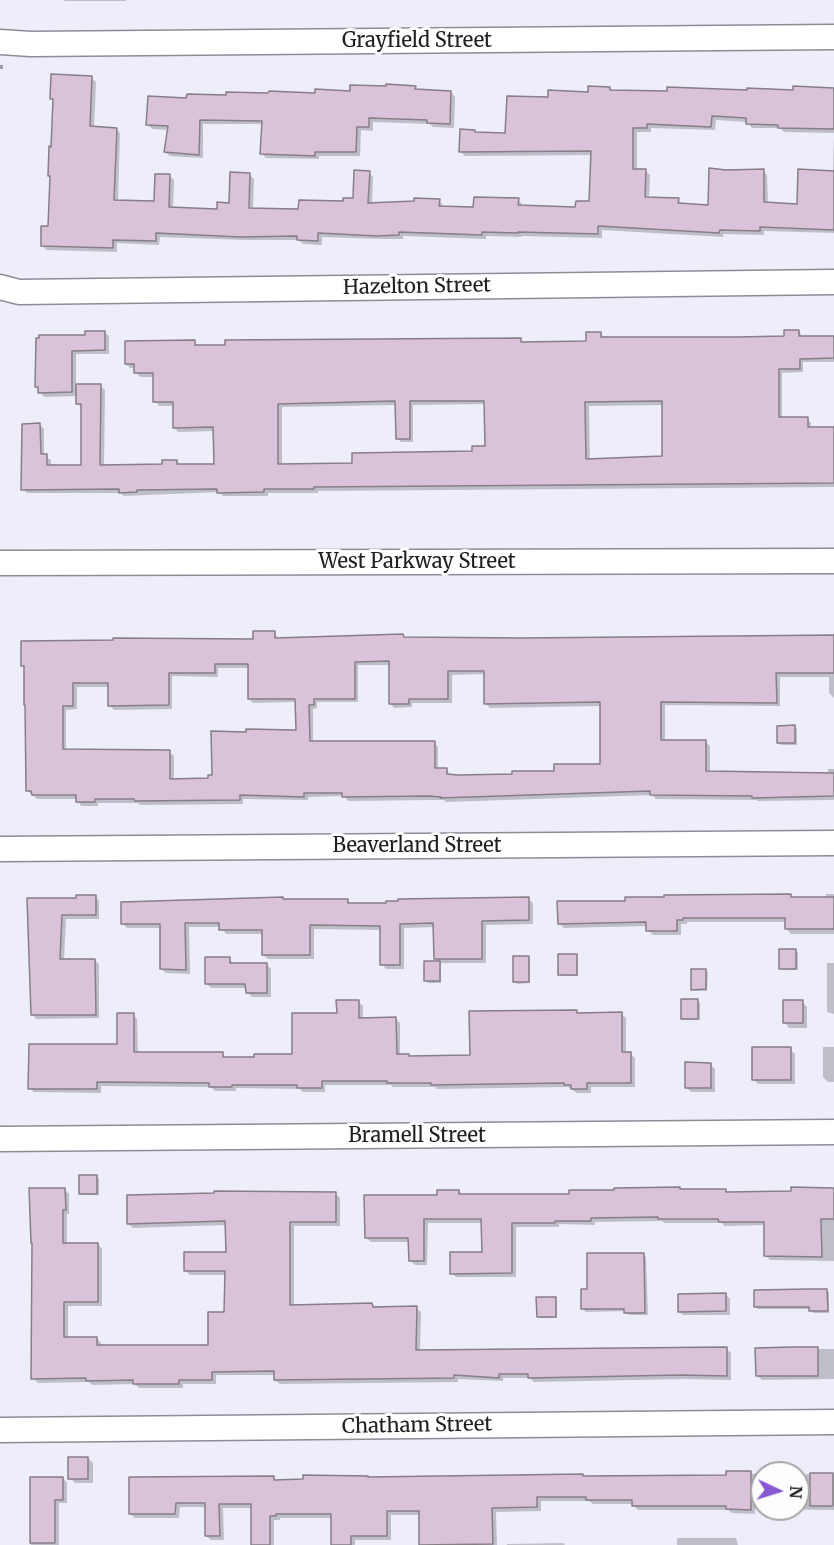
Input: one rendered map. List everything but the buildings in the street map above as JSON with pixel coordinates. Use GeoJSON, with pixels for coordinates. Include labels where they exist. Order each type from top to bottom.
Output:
{"type":"FeatureCollection","features":[{"type":"Feature","properties":{"kind":"street","name":"Grayfield Street"},"geometry":{"type":"LineString","coordinates":[[0,42],[31,44],[834,38]]}},
{"type":"Feature","properties":{"kind":"street","name":"Hazelton Street"},"geometry":{"type":"LineString","coordinates":[[0,287],[19,292],[834,282]]}},
{"type":"Feature","properties":{"kind":"street","name":"West Parkway Street"},"geometry":{"type":"LineString","coordinates":[[0,563],[834,561]]}},
{"type":"Feature","properties":{"kind":"street","name":"Beaverland Street"},"geometry":{"type":"LineString","coordinates":[[0,849],[834,843]]}},
{"type":"Feature","properties":{"kind":"street","name":"Bramell Street"},"geometry":{"type":"LineString","coordinates":[[0,1139],[834,1132]]}},
{"type":"Feature","properties":{"kind":"street","name":"Chatham Street"},"geometry":{"type":"LineString","coordinates":[[0,1430],[834,1422]]}},
{"type":"Feature","properties":{"kind":"path"},"geometry":{"type":"LineString","coordinates":[[0,67],[7,67]]}}]}
